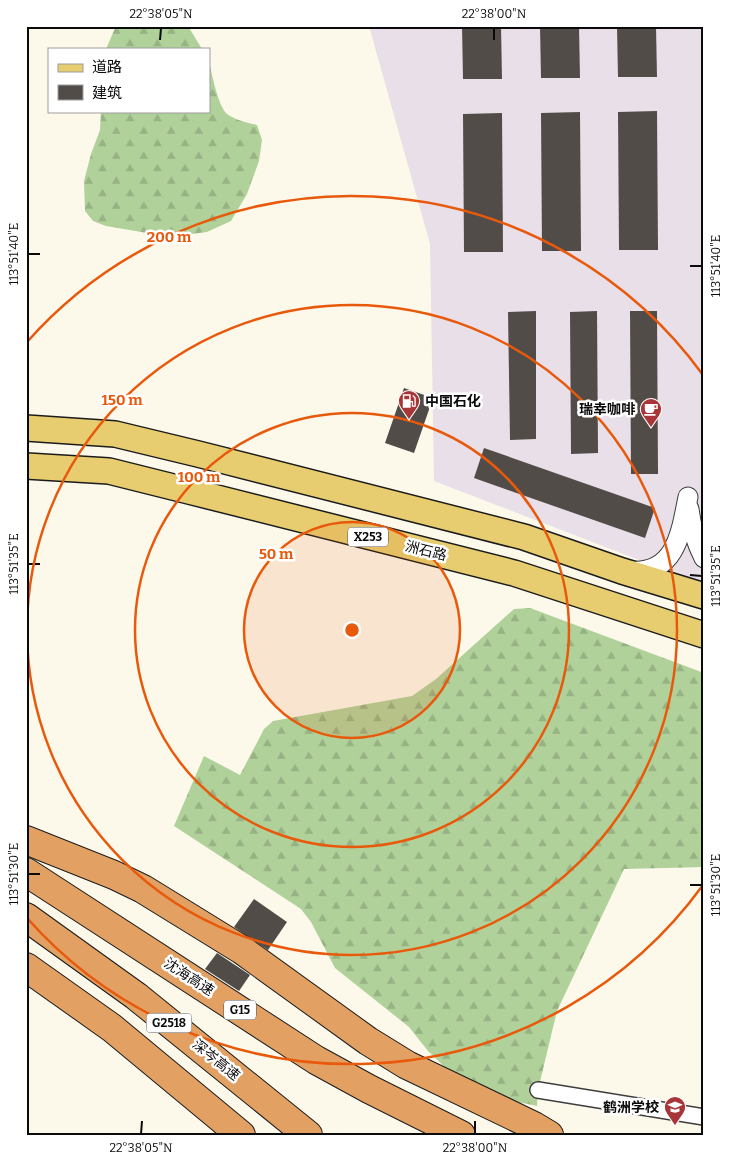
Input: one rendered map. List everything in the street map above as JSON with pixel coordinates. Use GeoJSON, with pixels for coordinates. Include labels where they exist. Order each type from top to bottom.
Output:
{"type":"FeatureCollection","features":[{"type":"Feature","properties":{"kind":"highway"},"geometry":{"type":"LineString","coordinates":[[26,840],[143,889],[242,950],[368,1041],[407,1065],[549,1135]]}},
{"type":"Feature","properties":{"kind":"highway","name":"沈海高速"},"geometry":{"type":"LineString","coordinates":[[26,872],[316,1060],[461,1135]]}},
{"type":"Feature","properties":{"kind":"highway","name":"深岑高速"},"geometry":{"type":"LineString","coordinates":[[26,917],[136,996],[308,1135]]}},
{"type":"Feature","properties":{"kind":"highway"},"geometry":{"type":"LineString","coordinates":[[26,967],[112,1028],[242,1135]]}},
{"type":"Feature","properties":{"kind":"highway"},"geometry":{"type":"LineString","coordinates":[[26,982],[72,1007],[230,1135]]}},
{"type":"Feature","properties":{"kind":"main road"},"geometry":{"type":"LineString","coordinates":[[26,428],[115,434],[524,537],[622,571],[704,596]]}},
{"type":"Feature","properties":{"kind":"main road","name":"洲石路"},"geometry":{"type":"LineString","coordinates":[[26,466],[109,471],[514,574],[704,635]]}},
{"type":"Feature","properties":{"kind":"street"},"geometry":{"type":"LineString","coordinates":[[622,571],[638,572],[654,568],[667,558],[677,546],[688,497],[690,520],[696,541],[704,558]]}},
{"type":"Feature","properties":{"kind":"street"},"geometry":{"type":"LineString","coordinates":[[538,1090],[704,1117]]}},
{"type":"Feature","properties":{"kind":"shaded area"},"geometry":{"type":"Polygon","coordinates":[[[369,26],[704,26],[704,585],[434,481],[430,244],[369,26]]]}},
{"type":"Feature","properties":{"kind":"green space"},"geometry":{"type":"Polygon","coordinates":[[[116,26],[188,26],[201,48],[106,48],[116,26]]]}},
{"type":"Feature","properties":{"kind":"green space"},"geometry":{"type":"Polygon","coordinates":[[[210,66],[216,90],[224,110],[234,118],[257,125],[262,140],[259,161],[247,194],[231,221],[207,232],[176,236],[106,226],[93,221],[85,211],[84,181],[100,130],[101,112],[210,112],[210,66]]]}},
{"type":"Feature","properties":{"kind":"green space"},"geometry":{"type":"Polygon","coordinates":[[[530,608],[704,673],[704,867],[624,869],[557,1011],[538,1090],[537,1106],[513,1101],[454,1076],[428,1051],[409,1027],[335,968],[311,922],[301,909],[174,826],[204,756],[240,775],[264,729],[273,721],[412,696],[436,679],[514,609],[530,608]]]}},
{"type":"Feature","properties":{"kind":"building"},"geometry":{"type":"Polygon","coordinates":[[[462,26],[501,26],[502,79],[463,79],[462,26]]]}},
{"type":"Feature","properties":{"kind":"building"},"geometry":{"type":"Polygon","coordinates":[[[540,26],[579,26],[580,78],[541,78],[540,26]]]}},
{"type":"Feature","properties":{"kind":"building"},"geometry":{"type":"Polygon","coordinates":[[[617,26],[656,26],[657,77],[618,77],[617,26]]]}},
{"type":"Feature","properties":{"kind":"building"},"geometry":{"type":"Polygon","coordinates":[[[657,111],[658,250],[619,250],[618,112],[657,111]]]}},
{"type":"Feature","properties":{"kind":"building"},"geometry":{"type":"Polygon","coordinates":[[[580,112],[581,251],[542,251],[541,113],[580,112]]]}},
{"type":"Feature","properties":{"kind":"building"},"geometry":{"type":"Polygon","coordinates":[[[502,113],[503,252],[464,252],[463,114],[502,113]]]}},
{"type":"Feature","properties":{"kind":"building"},"geometry":{"type":"Polygon","coordinates":[[[536,311],[536,439],[510,440],[508,312],[536,311]]]}},
{"type":"Feature","properties":{"kind":"building"},"geometry":{"type":"Polygon","coordinates":[[[597,311],[598,453],[571,454],[570,312],[597,311]]]}},
{"type":"Feature","properties":{"kind":"building"},"geometry":{"type":"Polygon","coordinates":[[[630,311],[657,311],[658,474],[631,474],[630,311]]]}},
{"type":"Feature","properties":{"kind":"building","name":"中国石化"},"geometry":{"type":"Polygon","coordinates":[[[404,388],[433,398],[414,453],[385,443],[404,388]]]}},
{"type":"Feature","properties":{"kind":"building"},"geometry":{"type":"Polygon","coordinates":[[[484,448],[655,508],[645,538],[474,478],[484,448]]]}},
{"type":"Feature","properties":{"kind":"building"},"geometry":{"type":"Polygon","coordinates":[[[254,899],[287,922],[268,950],[234,927],[254,899]]]}},
{"type":"Feature","properties":{"kind":"building"},"geometry":{"type":"Polygon","coordinates":[[[217,953],[250,975],[239,991],[205,969],[217,953]]]}},
{"type":"Feature","properties":{"kind":"place","name":"中国石化"},"geometry":{"type":"Point","coordinates":[409,420]}},
{"type":"Feature","properties":{"kind":"place","name":"瑞幸咖啡"},"geometry":{"type":"Point","coordinates":[651,428]}},
{"type":"Feature","properties":{"kind":"place","name":"鹤洲学校"},"geometry":{"type":"Point","coordinates":[675,1126]}}]}
